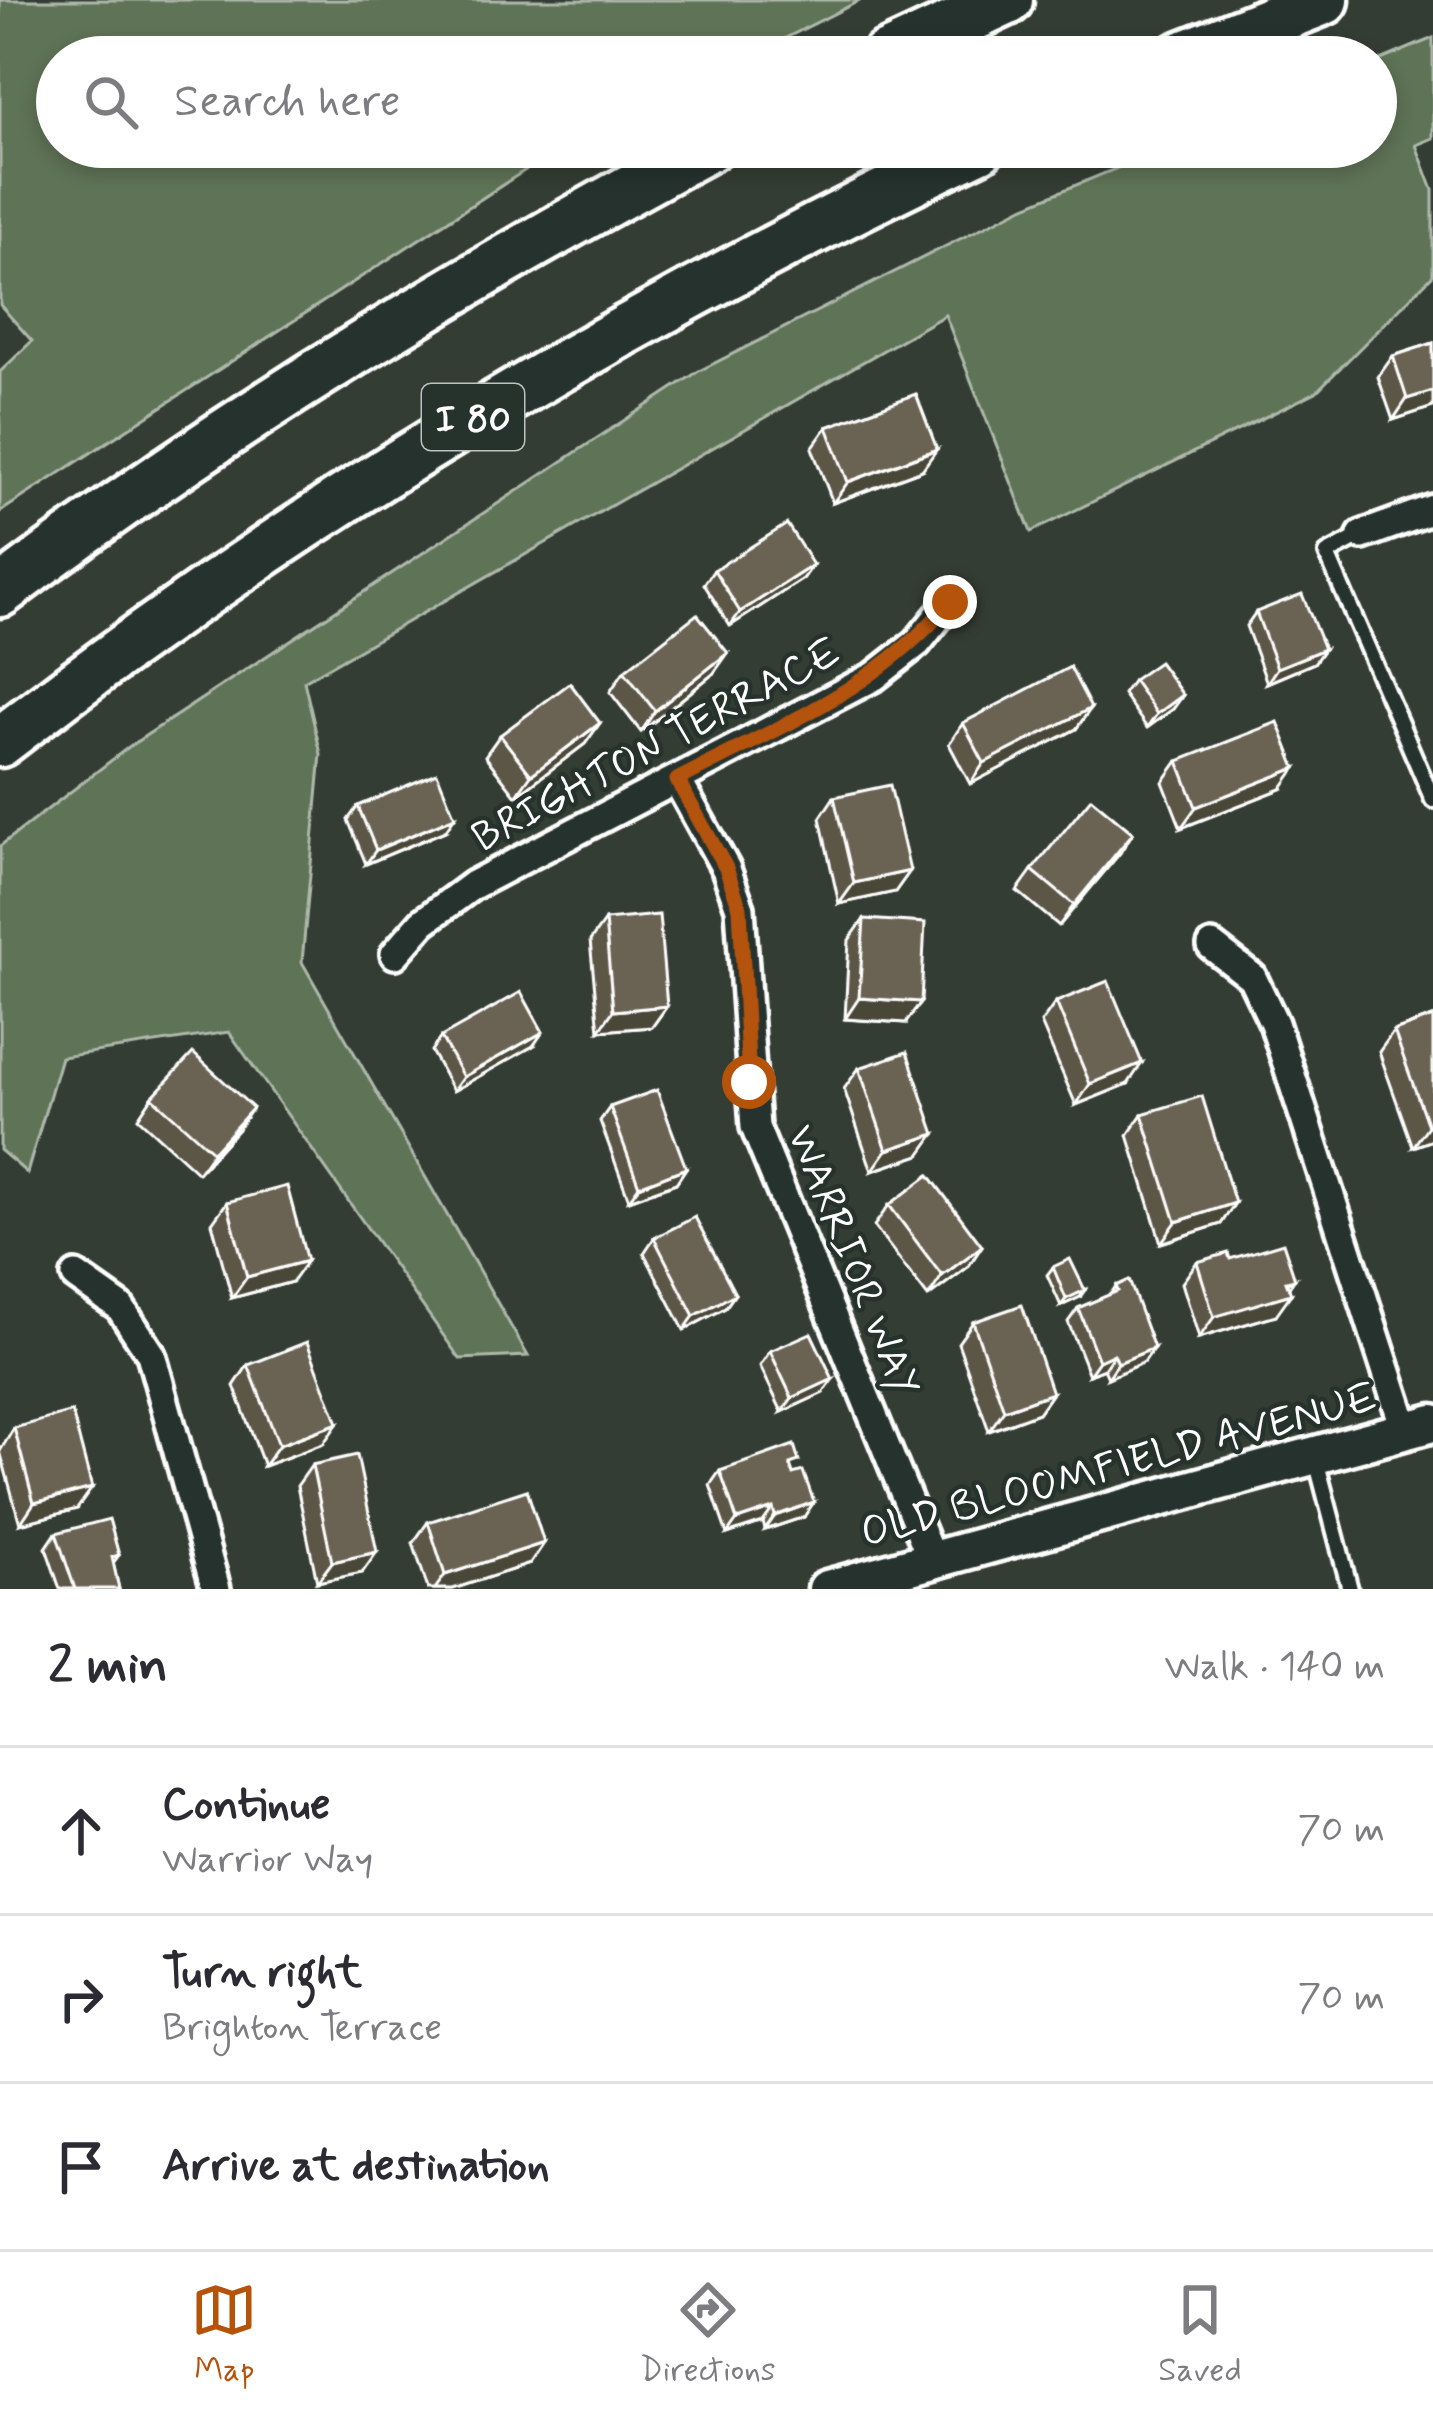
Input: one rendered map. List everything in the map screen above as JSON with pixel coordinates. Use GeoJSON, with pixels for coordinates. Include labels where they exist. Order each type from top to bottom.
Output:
{"type":"FeatureCollection","features":[{"type":"Feature","properties":{"kind":"highway"},"geometry":{"type":"LineString","coordinates":[[930,36],[1008,0]]}},
{"type":"Feature","properties":{"kind":"highway"},"geometry":{"type":"LineString","coordinates":[[1233,36],[1324,0]]}},
{"type":"Feature","properties":{"kind":"highway"},"geometry":{"type":"LineString","coordinates":[[0,592],[323,370],[523,249],[670,168]]}},
{"type":"Feature","properties":{"kind":"highway","name":"I 80"},"geometry":{"type":"LineString","coordinates":[[0,742],[198,596],[484,410],[724,275],[938,168]]}},
{"type":"Feature","properties":{"kind":"street"},"geometry":{"type":"LineString","coordinates":[[1362,535],[1433,509]]}},
{"type":"Feature","properties":{"kind":"street","name":"BRIGHTON TERRACE"},"geometry":{"type":"LineString","coordinates":[[395,954],[423,922],[473,885],[874,676],[917,643],[950,602]]}},
{"type":"Feature","properties":{"kind":"street","name":"WARRIOR WAY"},"geometry":{"type":"LineString","coordinates":[[677,780],[726,868],[740,908],[755,1127],[913,1572]]}},
{"type":"Feature","properties":{"kind":"street"},"geometry":{"type":"LineString","coordinates":[[1213,946],[1252,977],[1274,1023],[1420,1427]]}},
{"type":"Feature","properties":{"kind":"street"},"geometry":{"type":"LineString","coordinates":[[76,1276],[120,1307],[151,1354],[216,1589]]}},
{"type":"Feature","properties":{"kind":"street","name":"OLD BLOOMFIELD AVENUE"},"geometry":{"type":"LineString","coordinates":[[827,1589],[913,1572],[1420,1427]]}},
{"type":"Feature","properties":{"kind":"lane"},"geometry":{"type":"LineString","coordinates":[[1362,535],[1328,554],[1433,800]]}},
{"type":"Feature","properties":{"kind":"lane"},"geometry":{"type":"LineString","coordinates":[[1315,1456],[1350,1589]]}},
{"type":"Feature","properties":{"kind":"green space"},"geometry":{"type":"Polygon","coordinates":[[[0,0],[861,0],[790,36],[36,36],[36,168],[529,168],[0,512],[0,372],[32,341],[0,305],[0,0]]]}},
{"type":"Feature","properties":{"kind":"green space"},"geometry":{"type":"Polygon","coordinates":[[[1433,38],[1433,138],[1416,145],[1433,190],[1433,275],[1316,392],[1031,532],[945,315],[304,681],[321,754],[302,962],[528,1356],[460,1359],[229,1032],[61,1057],[27,1173],[0,1150],[0,846],[130,746],[699,371],[1025,206],[1117,168],[1397,168],[1397,53],[1433,38]]]}},
{"type":"Feature","properties":{"kind":"building"},"geometry":{"type":"Polygon","coordinates":[[[1433,343],[1433,391],[1407,399],[1393,356],[1433,343]]]}},
{"type":"Feature","properties":{"kind":"building"},"geometry":{"type":"Polygon","coordinates":[[[916,394],[937,449],[848,482],[827,427],[916,394]]]}},
{"type":"Feature","properties":{"kind":"building"},"geometry":{"type":"Polygon","coordinates":[[[787,524],[813,565],[740,612],[714,570],[787,524]]]}},
{"type":"Feature","properties":{"kind":"building"},"geometry":{"type":"Polygon","coordinates":[[[1302,594],[1324,649],[1277,668],[1256,612],[1302,594]]]}},
{"type":"Feature","properties":{"kind":"building"},"geometry":{"type":"Polygon","coordinates":[[[697,614],[728,653],[655,711],[624,671],[697,614]]]}},
{"type":"Feature","properties":{"kind":"building"},"geometry":{"type":"Polygon","coordinates":[[[1159,662],[1183,695],[1157,714],[1133,680],[1159,662]]]}},
{"type":"Feature","properties":{"kind":"building"},"geometry":{"type":"Polygon","coordinates":[[[1070,667],[1091,708],[984,763],[963,723],[1070,667]]]}},
{"type":"Feature","properties":{"kind":"building"},"geometry":{"type":"Polygon","coordinates":[[[570,683],[600,723],[531,775],[500,735],[570,683]]]}},
{"type":"Feature","properties":{"kind":"building"},"geometry":{"type":"Polygon","coordinates":[[[1278,722],[1296,768],[1196,807],[1178,761],[1278,722]]]}},
{"type":"Feature","properties":{"kind":"building"},"geometry":{"type":"Polygon","coordinates":[[[437,773],[455,817],[376,850],[358,806],[437,773]]]}},
{"type":"Feature","properties":{"kind":"building"},"geometry":{"type":"Polygon","coordinates":[[[890,785],[910,871],[854,883],[834,797],[890,785]]]}},
{"type":"Feature","properties":{"kind":"building"},"geometry":{"type":"Polygon","coordinates":[[[1091,798],[1133,833],[1074,905],[1032,870],[1091,798]]]}},
{"type":"Feature","properties":{"kind":"building"},"geometry":{"type":"Polygon","coordinates":[[[659,915],[667,1006],[613,1011],[605,920],[659,915]]]}},
{"type":"Feature","properties":{"kind":"building"},"geometry":{"type":"Polygon","coordinates":[[[864,919],[925,923],[921,1002],[859,998],[864,919]]]}},
{"type":"Feature","properties":{"kind":"building"},"geometry":{"type":"Polygon","coordinates":[[[1108,981],[1142,1063],[1090,1084],[1056,1002],[1108,981]]]}},
{"type":"Feature","properties":{"kind":"building"},"geometry":{"type":"Polygon","coordinates":[[[521,992],[543,1032],[463,1077],[441,1037],[521,992]]]}},
{"type":"Feature","properties":{"kind":"building"},"geometry":{"type":"Polygon","coordinates":[[[1433,1017],[1433,1125],[1428,1126],[1394,1031],[1433,1017]]]}},
{"type":"Feature","properties":{"kind":"building"},"geometry":{"type":"Polygon","coordinates":[[[907,1052],[935,1134],[887,1150],[859,1068],[907,1052]]]}},
{"type":"Feature","properties":{"kind":"building"},"geometry":{"type":"Polygon","coordinates":[[[193,1053],[253,1108],[213,1152],[152,1097],[193,1053]]]}},
{"type":"Feature","properties":{"kind":"building"},"geometry":{"type":"Polygon","coordinates":[[[657,1090],[686,1168],[639,1186],[610,1107],[657,1090]]]}},
{"type":"Feature","properties":{"kind":"building"},"geometry":{"type":"Polygon","coordinates":[[[1202,1096],[1235,1203],[1176,1222],[1142,1114],[1202,1096]]]}},
{"type":"Feature","properties":{"kind":"building"},"geometry":{"type":"Polygon","coordinates":[[[929,1175],[982,1246],[942,1276],[889,1205],[929,1175]]]}},
{"type":"Feature","properties":{"kind":"building"},"geometry":{"type":"Polygon","coordinates":[[[287,1186],[307,1261],[247,1277],[227,1202],[287,1186]]]}},
{"type":"Feature","properties":{"kind":"building"},"geometry":{"type":"Polygon","coordinates":[[[695,1217],[735,1294],[694,1316],[654,1238],[695,1217]]]}},
{"type":"Feature","properties":{"kind":"building"},"geometry":{"type":"Polygon","coordinates":[[[1283,1243],[1295,1279],[1286,1281],[1291,1294],[1214,1317],[1197,1262],[1228,1253],[1230,1259],[1283,1243]]]}},
{"type":"Feature","properties":{"kind":"building"},"geometry":{"type":"Polygon","coordinates":[[[1070,1259],[1085,1290],[1066,1299],[1053,1267],[1070,1259]]]}},
{"type":"Feature","properties":{"kind":"building"},"geometry":{"type":"Polygon","coordinates":[[[1129,1280],[1154,1348],[1118,1363],[1114,1354],[1099,1361],[1078,1308],[1118,1291],[1116,1286],[1129,1280]]]}},
{"type":"Feature","properties":{"kind":"building"},"geometry":{"type":"Polygon","coordinates":[[[1022,1305],[1052,1393],[1004,1410],[973,1322],[1022,1305]]]}},
{"type":"Feature","properties":{"kind":"building"},"geometry":{"type":"Polygon","coordinates":[[[811,1333],[833,1379],[792,1398],[770,1351],[811,1333]]]}},
{"type":"Feature","properties":{"kind":"building"},"geometry":{"type":"Polygon","coordinates":[[[307,1342],[338,1423],[279,1445],[248,1365],[307,1342]]]}},
{"type":"Feature","properties":{"kind":"building"},"geometry":{"type":"Polygon","coordinates":[[[72,1412],[92,1488],[34,1503],[14,1428],[72,1412]]]}},
{"type":"Feature","properties":{"kind":"building"},"geometry":{"type":"Polygon","coordinates":[[[794,1445],[799,1461],[790,1464],[793,1474],[803,1471],[814,1502],[775,1516],[773,1508],[737,1520],[720,1471],[794,1445]]]}},
{"type":"Feature","properties":{"kind":"building"},"geometry":{"type":"Polygon","coordinates":[[[357,1455],[377,1552],[332,1562],[312,1465],[357,1455]]]}},
{"type":"Feature","properties":{"kind":"building"},"geometry":{"type":"Polygon","coordinates":[[[527,1490],[544,1543],[445,1575],[428,1522],[527,1490]]]}},
{"type":"Feature","properties":{"kind":"building"},"geometry":{"type":"Polygon","coordinates":[[[109,1519],[119,1555],[112,1557],[119,1589],[75,1589],[56,1533],[109,1519]]]}},
{"type":"Feature","properties":{"kind":"route"},"geometry":{"type":"LineString","coordinates":[[749,1082],[740,908],[726,868],[677,780],[874,676],[917,643],[950,602]]}}]}
